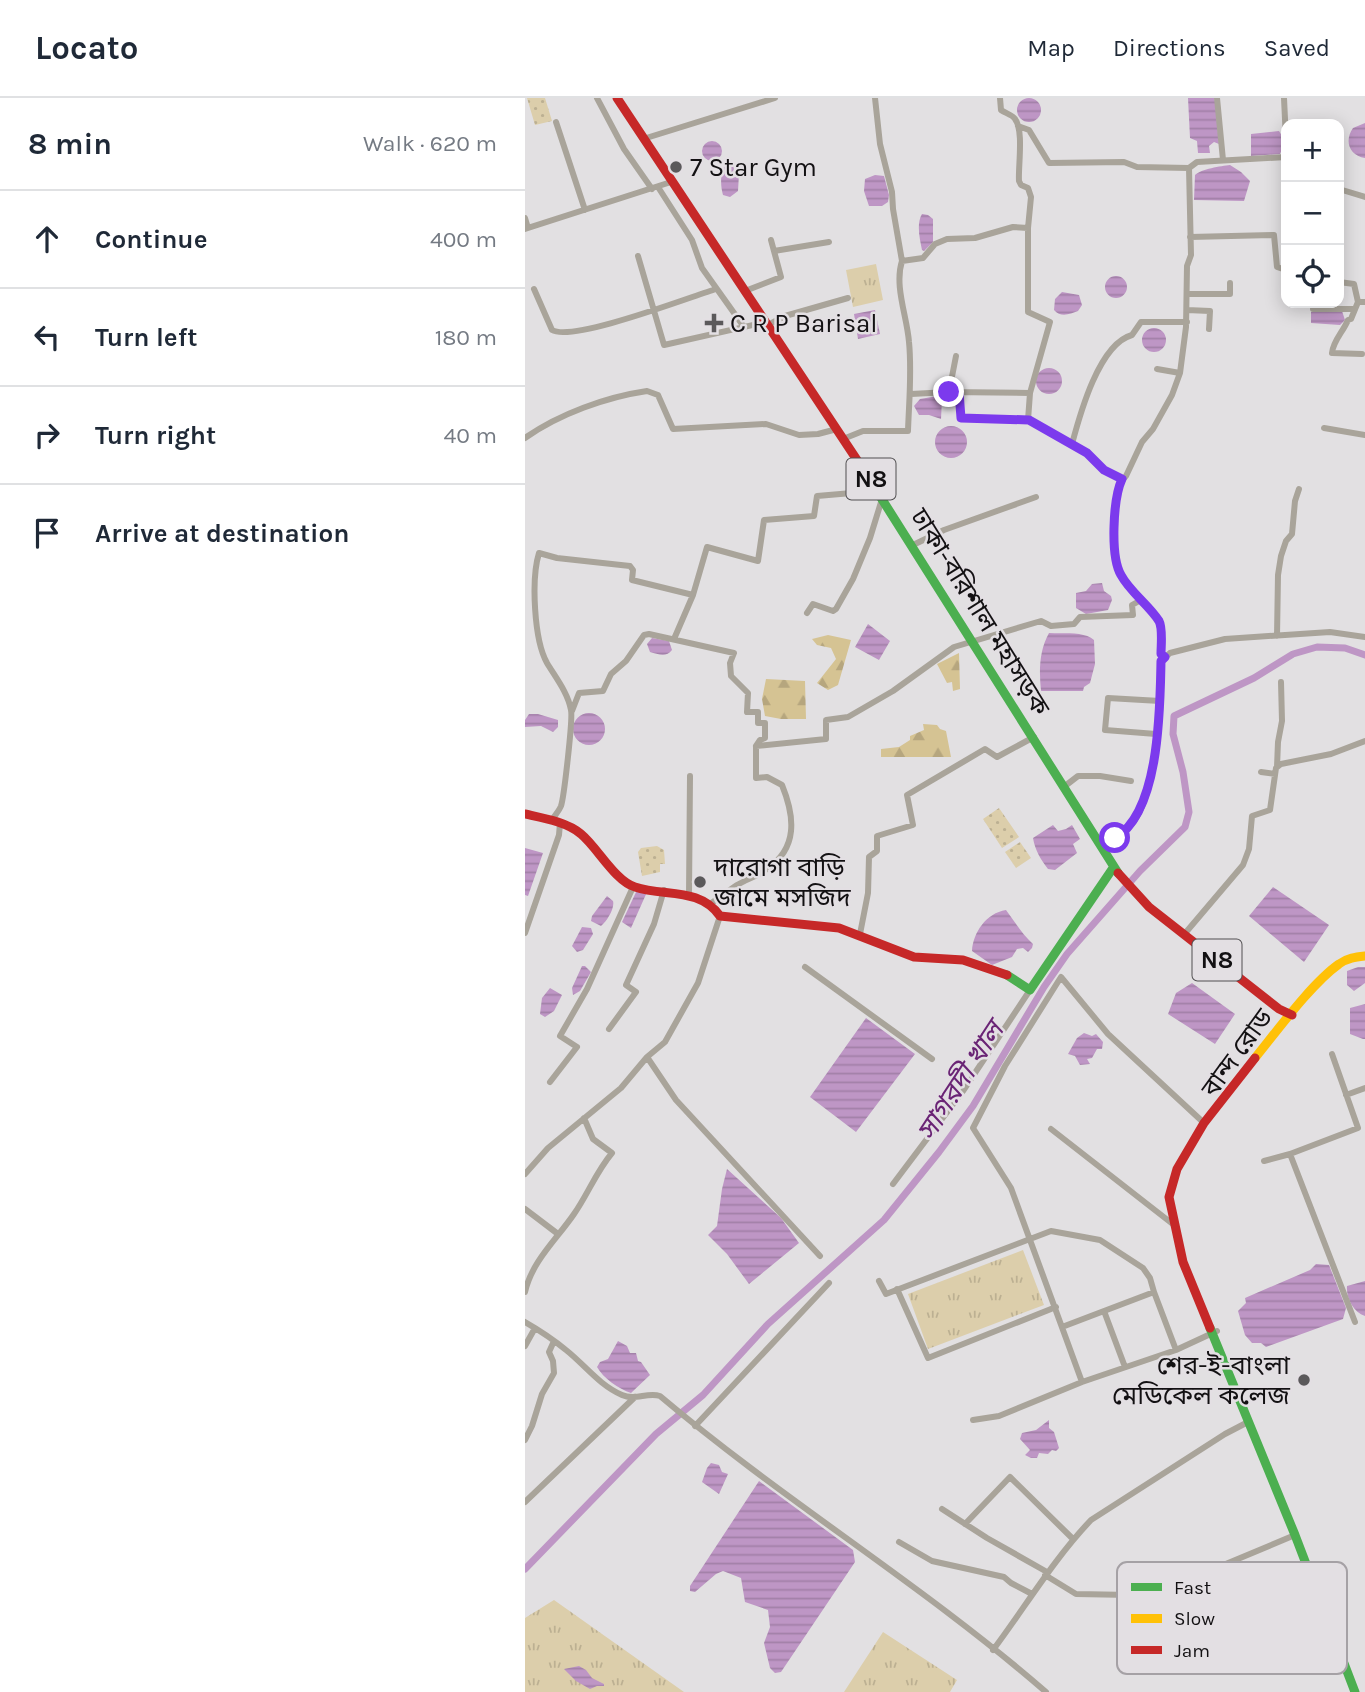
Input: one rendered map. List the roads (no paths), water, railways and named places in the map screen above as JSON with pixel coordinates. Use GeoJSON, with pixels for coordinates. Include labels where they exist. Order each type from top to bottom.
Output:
{"type":"FeatureCollection","features":[{"type":"Feature","properties":{"kind":"main road","name":"ঢাকা-বরিশাল মহাসড়ক"},"geometry":{"type":"LineString","coordinates":[[617,98],[913,545],[1101,844],[1113,868]]}},
{"type":"Feature","properties":{"kind":"main road"},"geometry":{"type":"LineString","coordinates":[[525,814],[556,822],[581,833],[606,863],[633,887],[689,895],[710,904],[720,916],[839,928],[914,957],[963,960],[1007,975],[1030,990],[1113,868]]}},
{"type":"Feature","properties":{"kind":"main road","name":"N8"},"geometry":{"type":"LineString","coordinates":[[1113,868],[1149,906],[1279,1009],[1292,1015]]}},
{"type":"Feature","properties":{"kind":"main road","name":"N8"},"geometry":{"type":"LineString","coordinates":[[1145,901],[1153,903],[1292,1015]]}},
{"type":"Feature","properties":{"kind":"main road"},"geometry":{"type":"LineString","coordinates":[[1292,1015],[1340,963],[1365,956]]}},
{"type":"Feature","properties":{"kind":"main road","name":"বান্দ রোড"},"geometry":{"type":"LineString","coordinates":[[1292,1015],[1204,1123],[1177,1169],[1169,1197],[1183,1262],[1308,1562]]}},
{"type":"Feature","properties":{"kind":"main road","name":"বান্দ রোড"},"geometry":{"type":"LineString","coordinates":[[1292,1015],[1208,1127],[1177,1184],[1176,1204],[1182,1237],[1214,1333],[1307,1562]]}},
{"type":"Feature","properties":{"kind":"main road","name":"বান্দ রোড"},"geometry":{"type":"LineString","coordinates":[[1347,1656],[1362,1692]]}},
{"type":"Feature","properties":{"kind":"main road","name":"বান্দ রোড"},"geometry":{"type":"LineString","coordinates":[[1347,1665],[1355,1692]]}},
{"type":"Feature","properties":{"kind":"street"},"geometry":{"type":"LineString","coordinates":[[597,98],[624,149],[692,240],[702,268],[744,327]]}},
{"type":"Feature","properties":{"kind":"street"},"geometry":{"type":"LineString","coordinates":[[643,139],[775,98]]}},
{"type":"Feature","properties":{"kind":"street"},"geometry":{"type":"LineString","coordinates":[[843,439],[863,431],[908,431],[911,394],[909,343],[899,272],[902,261],[893,209],[893,192],[880,144],[875,98]]}},
{"type":"Feature","properties":{"kind":"street"},"geometry":{"type":"LineString","coordinates":[[1000,98],[1001,110],[1014,117],[1018,126],[1019,181],[1028,188],[1031,197],[1028,228],[1028,312],[1050,322],[1030,393],[1028,420]]}},
{"type":"Feature","properties":{"kind":"street"},"geometry":{"type":"LineString","coordinates":[[1217,98],[1223,160]]}},
{"type":"Feature","properties":{"kind":"street"},"geometry":{"type":"LineString","coordinates":[[1284,98],[1285,119]]}},
{"type":"Feature","properties":{"kind":"street"},"geometry":{"type":"LineString","coordinates":[[556,122],[585,210]]}},
{"type":"Feature","properties":{"kind":"street"},"geometry":{"type":"LineString","coordinates":[[1018,126],[1029,130],[1049,163],[1124,162],[1137,167],[1189,168],[1197,162],[1281,157]]}},
{"type":"Feature","properties":{"kind":"street"},"geometry":{"type":"LineString","coordinates":[[1165,657],[1161,654],[1160,622],[1121,576],[1116,564],[1115,516],[1117,490],[1122,479],[1172,395],[1180,373],[1187,322],[1189,168]]}},
{"type":"Feature","properties":{"kind":"street"},"geometry":{"type":"LineString","coordinates":[[525,218],[526,229],[671,182]]}},
{"type":"Feature","properties":{"kind":"street"},"geometry":{"type":"LineString","coordinates":[[1344,191],[1365,197]]}},
{"type":"Feature","properties":{"kind":"street"},"geometry":{"type":"LineString","coordinates":[[902,261],[923,258],[935,244],[947,239],[1028,228]]}},
{"type":"Feature","properties":{"kind":"street"},"geometry":{"type":"LineString","coordinates":[[1190,237],[1274,235],[1277,267],[1281,268]]}},
{"type":"Feature","properties":{"kind":"street"},"geometry":{"type":"LineString","coordinates":[[745,291],[781,277],[771,240]]}},
{"type":"Feature","properties":{"kind":"street"},"geometry":{"type":"LineString","coordinates":[[774,251],[829,242]]}},
{"type":"Feature","properties":{"kind":"street"},"geometry":{"type":"LineString","coordinates":[[638,256],[664,345],[766,324],[848,298]]}},
{"type":"Feature","properties":{"kind":"street"},"geometry":{"type":"LineString","coordinates":[[1187,295],[1230,294],[1230,282]]}},
{"type":"Feature","properties":{"kind":"street"},"geometry":{"type":"LineString","coordinates":[[1344,283],[1354,284],[1359,304],[1343,334],[1333,345],[1332,353],[1362,354]]}},
{"type":"Feature","properties":{"kind":"street"},"geometry":{"type":"LineString","coordinates":[[534,289],[552,330],[565,333],[590,329],[716,289]]}},
{"type":"Feature","properties":{"kind":"street"},"geometry":{"type":"LineString","coordinates":[[1313,309],[1359,304]]}},
{"type":"Feature","properties":{"kind":"street"},"geometry":{"type":"LineString","coordinates":[[1187,310],[1210,311],[1209,329]]}},
{"type":"Feature","properties":{"kind":"street"},"geometry":{"type":"LineString","coordinates":[[1072,444],[1090,389],[1105,358],[1123,338],[1132,335],[1141,321],[1187,322]]}},
{"type":"Feature","properties":{"kind":"street"},"geometry":{"type":"LineString","coordinates":[[949,392],[956,356]]}},
{"type":"Feature","properties":{"kind":"street"},"geometry":{"type":"LineString","coordinates":[[1157,369],[1180,373]]}},
{"type":"Feature","properties":{"kind":"street"},"geometry":{"type":"LineString","coordinates":[[525,438],[537,429],[574,412],[647,391],[658,395],[673,429],[766,424],[799,435],[837,429]]}},
{"type":"Feature","properties":{"kind":"street"},"geometry":{"type":"LineString","coordinates":[[959,392],[961,418],[1028,420],[1087,453],[1104,470],[1122,479]]}},
{"type":"Feature","properties":{"kind":"street"},"geometry":{"type":"LineString","coordinates":[[911,394],[1030,393]]}},
{"type":"Feature","properties":{"kind":"street"},"geometry":{"type":"LineString","coordinates":[[1324,428],[1365,435]]}},
{"type":"Feature","properties":{"kind":"street"},"geometry":{"type":"LineString","coordinates":[[674,639],[693,595],[707,547],[758,561],[764,520],[814,516],[817,496],[852,493],[874,485]]}},
{"type":"Feature","properties":{"kind":"street"},"geometry":{"type":"LineString","coordinates":[[1277,636],[1278,575],[1286,541],[1292,534],[1295,501],[1299,489]]}},
{"type":"Feature","properties":{"kind":"street"},"geometry":{"type":"LineString","coordinates":[[807,613],[813,604],[833,611],[836,609],[866,548],[882,497]]}},
{"type":"Feature","properties":{"kind":"street"},"geometry":{"type":"LineString","coordinates":[[913,545],[944,530],[1036,497]]}},
{"type":"Feature","properties":{"kind":"street"},"geometry":{"type":"LineString","coordinates":[[572,711],[539,642],[533,598],[539,553],[557,558],[631,566],[632,580],[693,595]]}},
{"type":"Feature","properties":{"kind":"street"},"geometry":{"type":"LineString","coordinates":[[757,746],[826,739],[826,720],[848,718],[893,691],[954,646],[1041,621],[1051,626],[1074,624],[1080,617],[1133,615],[1132,605],[1141,600]]}},
{"type":"Feature","properties":{"kind":"street"},"geometry":{"type":"LineString","coordinates":[[1101,844],[1125,832],[1138,814],[1150,779],[1157,734],[1161,661],[1170,653],[1214,640],[1330,632],[1365,637]]}},
{"type":"Feature","properties":{"kind":"street"},"geometry":{"type":"LineString","coordinates":[[525,933],[559,835],[556,822],[561,806],[572,711],[579,692],[603,691],[611,674],[627,661],[644,635],[734,653],[730,663],[731,676],[748,693],[747,712],[758,712],[758,723],[765,723],[765,738],[759,740],[757,746],[757,778],[768,777],[782,785],[789,802],[791,837],[788,848],[767,870],[738,884],[710,904]]}},
{"type":"Feature","properties":{"kind":"street"},"geometry":{"type":"LineString","coordinates":[[1187,931],[1243,865],[1249,849],[1252,816],[1270,810],[1282,721],[1281,682]]}},
{"type":"Feature","properties":{"kind":"street"},"geometry":{"type":"LineString","coordinates":[[1157,734],[1105,730],[1105,714],[1108,698],[1160,701]]}},
{"type":"Feature","properties":{"kind":"street"},"geometry":{"type":"LineString","coordinates":[[860,934],[868,893],[869,857],[877,851],[877,836],[913,825],[907,795],[985,749],[997,757],[1034,737]]}},
{"type":"Feature","properties":{"kind":"street"},"geometry":{"type":"LineString","coordinates":[[1261,772],[1276,770],[1281,764],[1331,754],[1365,741]]}},
{"type":"Feature","properties":{"kind":"street"},"geometry":{"type":"LineString","coordinates":[[689,895],[691,776]]}},
{"type":"Feature","properties":{"kind":"street"},"geometry":{"type":"LineString","coordinates":[[1065,786],[1078,776],[1131,781]]}},
{"type":"Feature","properties":{"kind":"street"},"geometry":{"type":"LineString","coordinates":[[550,1082],[577,1047],[560,1036],[587,989],[633,887]]}},
{"type":"Feature","properties":{"kind":"street"},"geometry":{"type":"LineString","coordinates":[[609,1030],[636,992],[626,985],[654,924],[664,890]]}},
{"type":"Feature","properties":{"kind":"street"},"geometry":{"type":"LineString","coordinates":[[525,901],[536,904]]}},
{"type":"Feature","properties":{"kind":"street"},"geometry":{"type":"LineString","coordinates":[[525,1174],[548,1148],[621,1088],[647,1056],[665,1042],[698,983],[720,916]]}},
{"type":"Feature","properties":{"kind":"street"},"geometry":{"type":"LineString","coordinates":[[805,967],[932,1059]]}},
{"type":"Feature","properties":{"kind":"street"},"geometry":{"type":"LineString","coordinates":[[1082,1382],[1010,1188],[973,1128],[1005,1066],[1061,977],[1108,1034],[1204,1123]]}},
{"type":"Feature","properties":{"kind":"street"},"geometry":{"type":"LineString","coordinates":[[893,1184],[963,1091],[1030,990]]}},
{"type":"Feature","properties":{"kind":"street"},"geometry":{"type":"LineString","coordinates":[[1264,1161],[1358,1128],[1332,1054]]}},
{"type":"Feature","properties":{"kind":"street"},"geometry":{"type":"LineString","coordinates":[[647,1056],[675,1100],[820,1255]]}},
{"type":"Feature","properties":{"kind":"street"},"geometry":{"type":"LineString","coordinates":[[1346,1096],[1365,1088]]}},
{"type":"Feature","properties":{"kind":"street"},"geometry":{"type":"LineString","coordinates":[[525,1292],[527,1282],[558,1234],[574,1215],[600,1167],[612,1153],[593,1139],[584,1118]]}},
{"type":"Feature","properties":{"kind":"street"},"geometry":{"type":"LineString","coordinates":[[1051,1129],[1174,1225]]}},
{"type":"Feature","properties":{"kind":"street"},"geometry":{"type":"LineString","coordinates":[[1290,1154],[1355,1322]]}},
{"type":"Feature","properties":{"kind":"street"},"geometry":{"type":"LineString","coordinates":[[525,1161],[531,1166]]}},
{"type":"Feature","properties":{"kind":"street"},"geometry":{"type":"LineString","coordinates":[[525,1209],[558,1234]]}},
{"type":"Feature","properties":{"kind":"street"},"geometry":{"type":"LineString","coordinates":[[879,1281],[885,1294],[1051,1231],[1100,1240],[1143,1268],[1150,1278],[1176,1350]]}},
{"type":"Feature","properties":{"kind":"street"},"geometry":{"type":"LineString","coordinates":[[693,1424],[829,1283]]}},
{"type":"Feature","properties":{"kind":"street"},"geometry":{"type":"LineString","coordinates":[[897,1289],[928,1358],[1056,1307]]}},
{"type":"Feature","properties":{"kind":"street"},"geometry":{"type":"LineString","coordinates":[[1062,1327],[1154,1292]]}},
{"type":"Feature","properties":{"kind":"street"},"geometry":{"type":"LineString","coordinates":[[1104,1311],[1125,1367]]}},
{"type":"Feature","properties":{"kind":"street"},"geometry":{"type":"LineString","coordinates":[[525,1322],[567,1350],[597,1379],[624,1396],[635,1397],[651,1393],[660,1396],[693,1424],[906,1580],[1046,1692]]}},
{"type":"Feature","properties":{"kind":"street"},"geometry":{"type":"LineString","coordinates":[[525,1346],[535,1328]]}},
{"type":"Feature","properties":{"kind":"street"},"geometry":{"type":"LineString","coordinates":[[973,1420],[999,1416],[1082,1382],[1176,1350],[1214,1333]]}},
{"type":"Feature","properties":{"kind":"street"},"geometry":{"type":"LineString","coordinates":[[525,1440],[542,1394],[554,1373],[549,1352],[554,1341]]}},
{"type":"Feature","properties":{"kind":"street"},"geometry":{"type":"LineString","coordinates":[[525,1502],[635,1397]]}},
{"type":"Feature","properties":{"kind":"street"},"geometry":{"type":"LineString","coordinates":[[993,1650],[1072,1538],[1091,1520],[1248,1422]]}},
{"type":"Feature","properties":{"kind":"street"},"geometry":{"type":"LineString","coordinates":[[965,1524],[1010,1477],[1065,1528],[1072,1538]]}},
{"type":"Feature","properties":{"kind":"street"},"geometry":{"type":"LineString","coordinates":[[942,1509],[1076,1594],[1117,1595]]}},
{"type":"Feature","properties":{"kind":"street"},"geometry":{"type":"LineString","coordinates":[[1225,1562],[1295,1535]]}},
{"type":"Feature","properties":{"kind":"street"},"geometry":{"type":"LineString","coordinates":[[899,1542],[932,1561],[1005,1577],[1032,1594]]}},
{"type":"Feature","properties":{"kind":"waterway","name":"সাগরদী খাল"},"geometry":{"type":"LineString","coordinates":[[525,1569],[656,1434],[703,1395],[768,1324],[884,1220],[939,1152],[973,1106],[1044,987],[1067,954],[1140,871],[1185,827],[1189,812],[1183,772],[1173,734],[1174,716],[1254,678],[1293,654],[1317,647],[1345,648],[1365,655]]}},
{"type":"Feature","properties":{"kind":"place","name":"7 Star Gym"},"geometry":{"type":"Point","coordinates":[676,167]}},
{"type":"Feature","properties":{"kind":"place","name":"C R P Barisal"},"geometry":{"type":"Point","coordinates":[714,323]}},
{"type":"Feature","properties":{"kind":"place","name":"দারোগা বাড়ি জামে মসজিদ"},"geometry":{"type":"Point","coordinates":[700,882]}},
{"type":"Feature","properties":{"kind":"place","name":"শের-ই-বাংলা মেডিকেল কলেজ"},"geometry":{"type":"Point","coordinates":[1304,1380]}}]}
